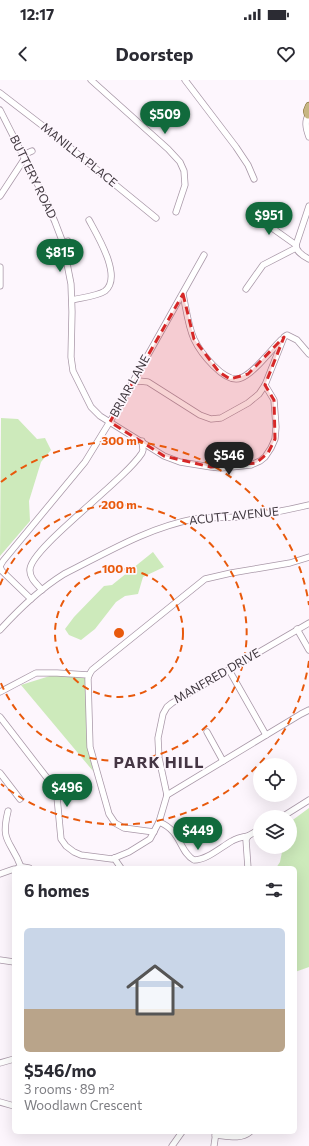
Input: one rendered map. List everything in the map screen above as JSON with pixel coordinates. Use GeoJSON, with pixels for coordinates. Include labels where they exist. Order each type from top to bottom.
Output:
{"type":"FeatureCollection","features":[{"type":"Feature","properties":{"kind":"main road"},"geometry":{"type":"LineString","coordinates":[[308,116],[307,111],[309,106]]}},
{"type":"Feature","properties":{"kind":"street"},"geometry":{"type":"LineString","coordinates":[[91,80],[172,152],[180,162],[184,172],[185,185],[176,212]]}},
{"type":"Feature","properties":{"kind":"street"},"geometry":{"type":"LineString","coordinates":[[185,80],[236,147],[248,165],[254,179]]}},
{"type":"Feature","properties":{"kind":"street","name":"MANILLA PLACE"},"geometry":{"type":"LineString","coordinates":[[0,94],[52,133],[156,218]]}},
{"type":"Feature","properties":{"kind":"street","name":"BUTTERY ROAD"},"geometry":{"type":"LineString","coordinates":[[1,114],[66,242],[72,300],[72,372],[91,407],[100,416],[164,456],[188,464],[221,468],[256,464],[268,453],[274,443],[276,434],[274,400],[265,385]]}},
{"type":"Feature","properties":{"kind":"street"},"geometry":{"type":"LineString","coordinates":[[308,116],[307,126],[309,137]]}},
{"type":"Feature","properties":{"kind":"street"},"geometry":{"type":"LineString","coordinates":[[0,196],[24,157],[32,151]]}},
{"type":"Feature","properties":{"kind":"street"},"geometry":{"type":"LineString","coordinates":[[246,289],[263,265],[296,247],[309,206]]}},
{"type":"Feature","properties":{"kind":"street"},"geometry":{"type":"LineString","coordinates":[[251,213],[296,247],[309,259]]}},
{"type":"Feature","properties":{"kind":"street"},"geometry":{"type":"LineString","coordinates":[[72,300],[102,293],[110,284],[111,278],[107,256],[89,220]]}},
{"type":"Feature","properties":{"kind":"street","name":"BRIAR LANE"},"geometry":{"type":"LineString","coordinates":[[31,599],[2,571],[0,567],[3,560],[78,472],[110,422],[204,255]]}},
{"type":"Feature","properties":{"kind":"street"},"geometry":{"type":"LineString","coordinates":[[0,267],[0,286]]}},
{"type":"Feature","properties":{"kind":"street"},"geometry":{"type":"LineString","coordinates":[[183,294],[194,339],[219,372],[230,379],[234,380],[248,374],[287,335],[297,340],[309,354]]}},
{"type":"Feature","properties":{"kind":"street"},"geometry":{"type":"LineString","coordinates":[[133,382],[139,381],[150,383],[200,415],[214,419],[221,418],[248,403],[259,394],[265,385],[284,337]]}},
{"type":"Feature","properties":{"kind":"street"},"geometry":{"type":"LineString","coordinates":[[42,590],[30,575],[32,562],[49,542],[124,474],[142,453],[142,441]]}},
{"type":"Feature","properties":{"kind":"street","name":"ACUTT AVENUE"},"geometry":{"type":"LineString","coordinates":[[0,630],[31,599],[51,582],[64,574],[153,530],[196,519],[264,514],[309,505]]}},
{"type":"Feature","properties":{"kind":"street"},"geometry":{"type":"LineString","coordinates":[[0,717],[51,783],[57,797],[61,838],[66,846],[74,852],[80,854],[114,858],[140,845],[150,839],[154,832],[124,828],[115,823],[109,814],[90,747],[89,675],[92,670],[116,650],[205,579],[290,563],[309,557]]}},
{"type":"Feature","properties":{"kind":"street","name":"MANFRED DRIVE"},"geometry":{"type":"LineString","coordinates":[[154,832],[159,822],[166,795],[158,749],[164,710],[172,703],[309,623]]}},
{"type":"Feature","properties":{"kind":"street"},"geometry":{"type":"LineString","coordinates":[[297,630],[309,650]]}},
{"type":"Feature","properties":{"kind":"street"},"geometry":{"type":"LineString","coordinates":[[229,670],[266,735]]}},
{"type":"Feature","properties":{"kind":"street"},"geometry":{"type":"LineString","coordinates":[[0,692],[36,673],[89,675]]}},
{"type":"Feature","properties":{"kind":"street"},"geometry":{"type":"LineString","coordinates":[[166,795],[309,710]]}},
{"type":"Feature","properties":{"kind":"street"},"geometry":{"type":"LineString","coordinates":[[207,732],[223,761]]}},
{"type":"Feature","properties":{"kind":"street"},"geometry":{"type":"LineString","coordinates":[[0,773],[20,799]]}},
{"type":"Feature","properties":{"kind":"street"},"geometry":{"type":"LineString","coordinates":[[293,810],[309,800]]}},
{"type":"Feature","properties":{"kind":"street"},"geometry":{"type":"LineString","coordinates":[[8,811],[4,821],[2,835],[16,854],[17,866]]}},
{"type":"Feature","properties":{"kind":"street"},"geometry":{"type":"LineString","coordinates":[[159,822],[166,825],[174,832],[188,855],[194,860],[199,860],[207,856],[237,838],[248,836],[253,833]]}},
{"type":"Feature","properties":{"kind":"street"},"geometry":{"type":"LineString","coordinates":[[248,836],[246,842],[248,866]]}},
{"type":"Feature","properties":{"kind":"street"},"geometry":{"type":"LineString","coordinates":[[114,858],[120,866]]}},
{"type":"Feature","properties":{"kind":"street"},"geometry":{"type":"LineString","coordinates":[[0,874],[12,870]]}},
{"type":"Feature","properties":{"kind":"street"},"geometry":{"type":"LineString","coordinates":[[0,960],[12,962]]}},
{"type":"Feature","properties":{"kind":"street"},"geometry":{"type":"LineString","coordinates":[[0,1063],[12,1060]]}},
{"type":"Feature","properties":{"kind":"street"},"geometry":{"type":"LineString","coordinates":[[0,1102],[12,1105]]}},
{"type":"Feature","properties":{"kind":"street"},"geometry":{"type":"LineString","coordinates":[[172,1146],[181,1134]]}},
{"type":"Feature","properties":{"kind":"street"},"geometry":{"type":"LineString","coordinates":[[214,1146],[216,1134],[243,1137],[247,1134]]}},
{"type":"Feature","properties":{"kind":"highlighted area"},"geometry":{"type":"Polygon","coordinates":[[[183,294],[194,339],[219,372],[230,379],[248,374],[284,337],[265,385],[274,400],[275,439],[268,453],[256,463],[211,467],[164,456],[110,422],[183,294]]]}},
{"type":"Feature","properties":{"kind":"green space"},"geometry":{"type":"Polygon","coordinates":[[[1,418],[18,419],[37,439],[45,438],[51,450],[41,462],[29,501],[30,521],[0,556],[1,418]]]}},
{"type":"Feature","properties":{"kind":"green space"},"geometry":{"type":"Polygon","coordinates":[[[153,552],[164,567],[143,577],[138,594],[125,596],[116,602],[95,629],[81,640],[69,635],[65,629],[74,617],[104,586],[112,585],[153,552]]]}},
{"type":"Feature","properties":{"kind":"green space"},"geometry":{"type":"Polygon","coordinates":[[[53,675],[86,677],[88,743],[93,771],[21,685],[53,675]]]}},
{"type":"Feature","properties":{"kind":"green space"},"geometry":{"type":"Polygon","coordinates":[[[309,808],[309,967],[297,971],[297,866],[277,866],[282,854],[297,854],[297,817],[309,808]]]}},
{"type":"Feature","properties":{"kind":"district","name":"PARK HILL"},"geometry":{"type":"Point","coordinates":[159,762]}}]}
